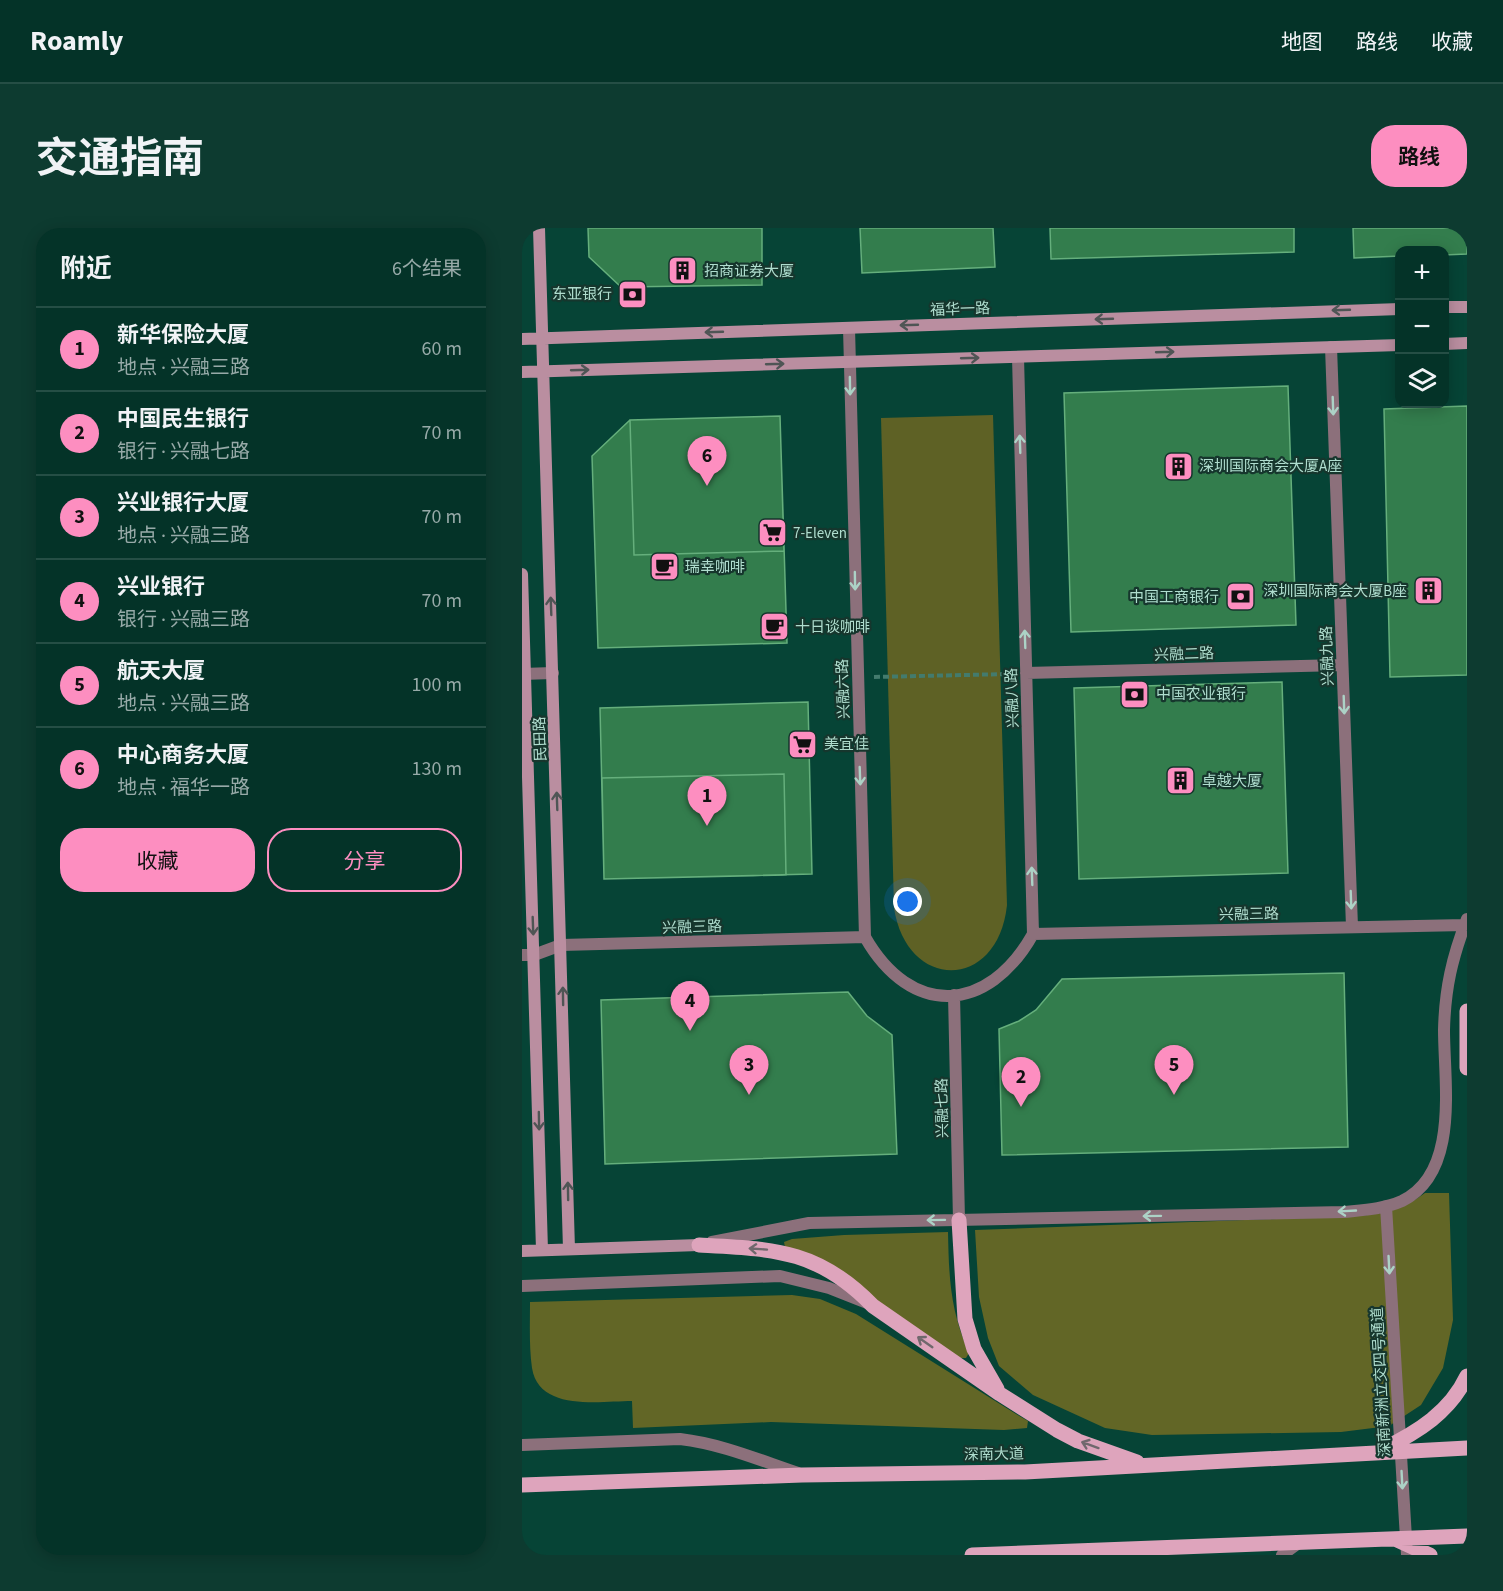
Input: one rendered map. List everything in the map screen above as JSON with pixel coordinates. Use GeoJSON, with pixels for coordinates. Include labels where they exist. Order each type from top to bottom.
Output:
{"type":"FeatureCollection","features":[{"type":"Feature","properties":{"kind":"main road"},"geometry":{"type":"LineString","coordinates":[[1467,1011],[1467,1068]]}},
{"type":"Feature","properties":{"kind":"main road"},"geometry":{"type":"LineString","coordinates":[[959,1220],[965,1319],[975,1349],[1000,1394]]}},
{"type":"Feature","properties":{"kind":"main road"},"geometry":{"type":"LineString","coordinates":[[699,1245],[790,1253],[834,1272],[856,1288],[873,1306],[1000,1394],[1078,1441],[1145,1464]]}},
{"type":"Feature","properties":{"kind":"main road"},"geometry":{"type":"LineString","coordinates":[[1376,1452],[1406,1438],[1439,1414],[1452,1401],[1467,1376]]}},
{"type":"Feature","properties":{"kind":"main road","name":"深南大道"},"geometry":{"type":"LineString","coordinates":[[522,1485],[802,1475],[1025,1472],[1467,1448]]}},
{"type":"Feature","properties":{"kind":"main road"},"geometry":{"type":"LineString","coordinates":[[972,1555],[1467,1536]]}},
{"type":"Feature","properties":{"kind":"main road"},"geometry":{"type":"LineString","coordinates":[[1394,1539],[1430,1555]]}},
{"type":"Feature","properties":{"kind":"main road"},"geometry":{"type":"LineString","coordinates":[[1124,1555],[1140,1548]]}},
{"type":"Feature","properties":{"kind":"street","name":"民田路"},"geometry":{"type":"LineString","coordinates":[[539,228],[569,1249]]}},
{"type":"Feature","properties":{"kind":"street"},"geometry":{"type":"LineString","coordinates":[[1449,307],[1467,307]]}},
{"type":"Feature","properties":{"kind":"street","name":"福华一路"},"geometry":{"type":"LineString","coordinates":[[522,339],[1395,309]]}},
{"type":"Feature","properties":{"kind":"street","name":"兴融六路"},"geometry":{"type":"LineString","coordinates":[[849,328],[865,937]]}},
{"type":"Feature","properties":{"kind":"street"},"geometry":{"type":"LineString","coordinates":[[1449,344],[1467,343]]}},
{"type":"Feature","properties":{"kind":"street"},"geometry":{"type":"LineString","coordinates":[[522,372],[1395,345]]}},
{"type":"Feature","properties":{"kind":"street","name":"兴融九路"},"geometry":{"type":"LineString","coordinates":[[1331,347],[1352,927]]}},
{"type":"Feature","properties":{"kind":"street","name":"兴融八路"},"geometry":{"type":"LineString","coordinates":[[1018,357],[1033,934]]}},
{"type":"Feature","properties":{"kind":"street","name":"民田路"},"geometry":{"type":"LineString","coordinates":[[522,574],[528,955],[542,1250]]}},
{"type":"Feature","properties":{"kind":"street","name":"兴融二路"},"geometry":{"type":"LineString","coordinates":[[1026,674],[1342,665]]}},
{"type":"Feature","properties":{"kind":"street"},"geometry":{"type":"LineString","coordinates":[[524,674],[553,673]]}},
{"type":"Feature","properties":{"kind":"street"},"geometry":{"type":"LineString","coordinates":[[522,1251],[699,1245],[809,1223],[1344,1212],[1386,1206],[1401,1201],[1414,1193],[1433,1171],[1439,1157],[1445,1120],[1444,1028],[1450,966],[1466,922]]}},
{"type":"Feature","properties":{"kind":"street","name":"兴融三路"},"geometry":{"type":"LineString","coordinates":[[1033,934],[1352,927],[1466,922]]}},
{"type":"Feature","properties":{"kind":"street"},"geometry":{"type":"LineString","coordinates":[[865,937],[883,964],[906,984],[935,994],[954,995],[971,992],[988,985],[1001,975],[1021,954],[1033,934]]}},
{"type":"Feature","properties":{"kind":"street","name":"兴融三路"},"geometry":{"type":"LineString","coordinates":[[528,955],[561,945],[865,937]]}},
{"type":"Feature","properties":{"kind":"street","name":"兴融七路"},"geometry":{"type":"LineString","coordinates":[[954,995],[959,1220]]}},
{"type":"Feature","properties":{"kind":"street","name":"深南新洲立交四号通道"},"geometry":{"type":"LineString","coordinates":[[1386,1206],[1407,1555]]}},
{"type":"Feature","properties":{"kind":"street"},"geometry":{"type":"LineString","coordinates":[[522,1286],[780,1276],[829,1288],[873,1306]]}},
{"type":"Feature","properties":{"kind":"street"},"geometry":{"type":"LineString","coordinates":[[522,1445],[690,1440],[714,1444],[802,1475]]}},
{"type":"Feature","properties":{"kind":"street"},"geometry":{"type":"LineString","coordinates":[[1281,1555],[1300,1542]]}},
{"type":"Feature","properties":{"kind":"path"},"geometry":{"type":"LineString","coordinates":[[858,678],[1026,674]]}},
{"type":"Feature","properties":{"kind":"green space"},"geometry":{"type":"Polygon","coordinates":[[[993,415],[1007,905],[1000,933],[987,954],[971,966],[952,970],[933,967],[916,955],[902,936],[894,908],[881,418],[993,415]]]}},
{"type":"Feature","properties":{"kind":"green space"},"geometry":{"type":"Polygon","coordinates":[[[1425,1193],[1449,1193],[1453,1320],[1443,1368],[1421,1405],[1389,1426],[1341,1432],[1152,1435],[1105,1428],[1033,1395],[999,1366],[988,1338],[979,1297],[975,1230],[1356,1216],[1392,1210],[1425,1193]]]}},
{"type":"Feature","properties":{"kind":"green space"},"geometry":{"type":"Polygon","coordinates":[[[948,1232],[954,1308],[969,1353],[966,1358],[959,1358],[785,1247],[784,1242],[792,1239],[844,1235],[948,1232]]]}},
{"type":"Feature","properties":{"kind":"green space"},"geometry":{"type":"Polygon","coordinates":[[[792,1295],[820,1299],[856,1314],[1028,1421],[1027,1428],[1004,1430],[771,1422],[633,1428],[632,1401],[588,1402],[558,1398],[546,1392],[537,1382],[532,1368],[530,1302],[792,1295]]]}},
{"type":"Feature","properties":{"kind":"building","name":"招商证券大厦"},"geometry":{"type":"Polygon","coordinates":[[[588,228],[762,228],[762,285],[621,287],[589,257],[588,228]]]}},
{"type":"Feature","properties":{"kind":"building"},"geometry":{"type":"Polygon","coordinates":[[[860,228],[993,228],[995,267],[862,273],[860,228]]]}},
{"type":"Feature","properties":{"kind":"building"},"geometry":{"type":"Polygon","coordinates":[[[1050,228],[1294,228],[1294,252],[1051,259],[1050,228]]]}},
{"type":"Feature","properties":{"kind":"building"},"geometry":{"type":"Polygon","coordinates":[[[1353,228],[1467,228],[1467,254],[1449,255],[1449,246],[1395,246],[1395,256],[1354,258],[1353,228]]]}},
{"type":"Feature","properties":{"kind":"building","name":"深圳国际商会大厦A座"},"geometry":{"type":"Polygon","coordinates":[[[1288,386],[1296,625],[1071,632],[1064,393],[1288,386]]]}},
{"type":"Feature","properties":{"kind":"building","name":"深圳国际商会大厦B座"},"geometry":{"type":"Polygon","coordinates":[[[1467,406],[1467,675],[1390,677],[1384,409],[1467,406]]]}},
{"type":"Feature","properties":{"kind":"building"},"geometry":{"type":"Polygon","coordinates":[[[780,416],[784,551],[634,555],[630,420],[780,416]]]}},
{"type":"Feature","properties":{"kind":"building"},"geometry":{"type":"Polygon","coordinates":[[[780,416],[787,643],[598,648],[592,456],[630,420],[780,416]]]}},
{"type":"Feature","properties":{"kind":"building","name":"卓越大厦"},"geometry":{"type":"Polygon","coordinates":[[[1282,682],[1288,873],[1079,879],[1074,688],[1282,682]]]}},
{"type":"Feature","properties":{"kind":"building"},"geometry":{"type":"Polygon","coordinates":[[[808,702],[812,874],[604,879],[600,708],[808,702]]]}},
{"type":"Feature","properties":{"kind":"building"},"geometry":{"type":"Polygon","coordinates":[[[784,774],[786,875],[604,879],[602,778],[784,774]]]}},
{"type":"Feature","properties":{"kind":"building"},"geometry":{"type":"Polygon","coordinates":[[[1344,973],[1348,1147],[1002,1155],[999,1029],[1019,1021],[1036,1010],[1062,979],[1344,973]]]}},
{"type":"Feature","properties":{"kind":"building"},"geometry":{"type":"Polygon","coordinates":[[[848,992],[867,1016],[892,1035],[897,1154],[605,1164],[601,1000],[848,992]]]}},
{"type":"Feature","properties":{"kind":"place","name":"招商证券大厦"},"geometry":{"type":"Point","coordinates":[683,271]}},
{"type":"Feature","properties":{"kind":"place","name":"东亚银行"},"geometry":{"type":"Point","coordinates":[633,294]}},
{"type":"Feature","properties":{"kind":"place","name":"深圳国际商会大厦A座"},"geometry":{"type":"Point","coordinates":[1178,466]}},
{"type":"Feature","properties":{"kind":"place","name":"中心商务大厦"},"geometry":{"type":"Point","coordinates":[707,486]}},
{"type":"Feature","properties":{"kind":"place","name":"7-Eleven"},"geometry":{"type":"Point","coordinates":[772,533]}},
{"type":"Feature","properties":{"kind":"place","name":"瑞幸咖啡"},"geometry":{"type":"Point","coordinates":[664,567]}},
{"type":"Feature","properties":{"kind":"place","name":"深圳国际商会大厦B座"},"geometry":{"type":"Point","coordinates":[1428,591]}},
{"type":"Feature","properties":{"kind":"place","name":"中国工商银行"},"geometry":{"type":"Point","coordinates":[1240,597]}},
{"type":"Feature","properties":{"kind":"place","name":"十日谈咖啡"},"geometry":{"type":"Point","coordinates":[774,627]}},
{"type":"Feature","properties":{"kind":"place","name":"中国农业银行"},"geometry":{"type":"Point","coordinates":[1135,694]}},
{"type":"Feature","properties":{"kind":"place","name":"美宜佳"},"geometry":{"type":"Point","coordinates":[803,744]}},
{"type":"Feature","properties":{"kind":"place","name":"卓越大厦"},"geometry":{"type":"Point","coordinates":[1181,781]}},
{"type":"Feature","properties":{"kind":"place","name":"新华保险大厦"},"geometry":{"type":"Point","coordinates":[707,826]}},
{"type":"Feature","properties":{"kind":"place","name":"兴业银行"},"geometry":{"type":"Point","coordinates":[690,1031]}},
{"type":"Feature","properties":{"kind":"place","name":"兴业银行大厦"},"geometry":{"type":"Point","coordinates":[749,1095]}},
{"type":"Feature","properties":{"kind":"place","name":"航天大厦"},"geometry":{"type":"Point","coordinates":[1174,1095]}},
{"type":"Feature","properties":{"kind":"place","name":"中国民生银行"},"geometry":{"type":"Point","coordinates":[1021,1107]}}]}
